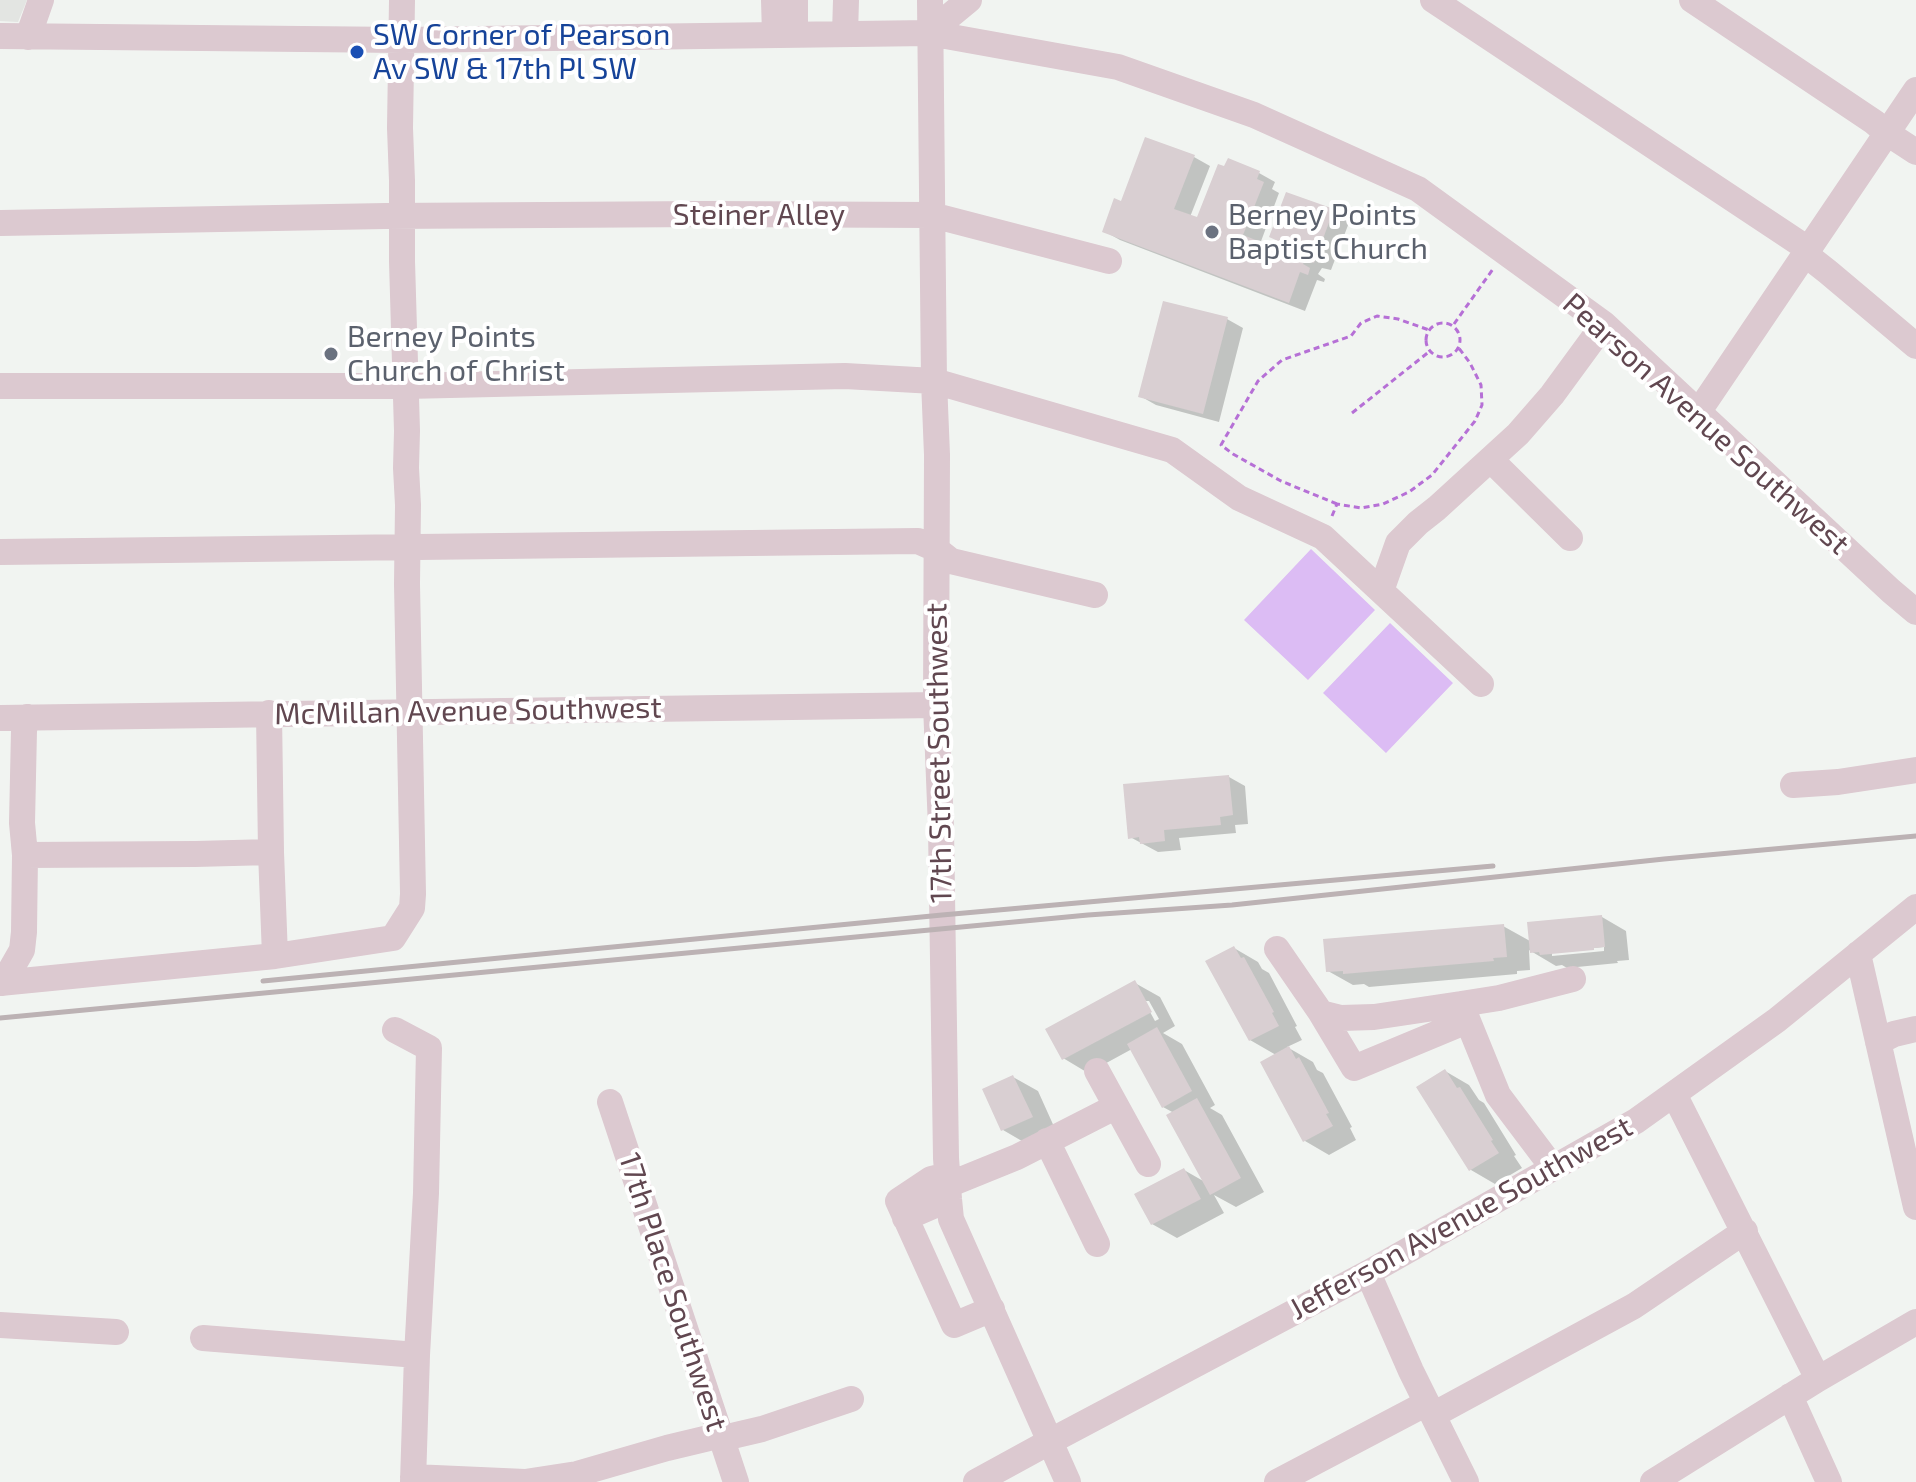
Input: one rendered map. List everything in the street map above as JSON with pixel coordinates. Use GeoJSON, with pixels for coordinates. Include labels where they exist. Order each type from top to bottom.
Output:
{"type":"FeatureCollection","features":[{"type":"Feature","properties":{"kind":"street"},"geometry":{"type":"LineString","coordinates":[[28,37],[41,0]]}},
{"type":"Feature","properties":{"kind":"street"},"geometry":{"type":"LineString","coordinates":[[2,983],[275,956],[393,938],[412,908],[400,128],[402,0]]}},
{"type":"Feature","properties":{"kind":"street"},"geometry":{"type":"LineString","coordinates":[[774,0],[785,35]]}},
{"type":"Feature","properties":{"kind":"street"},"geometry":{"type":"LineString","coordinates":[[785,35],[795,0]]}},
{"type":"Feature","properties":{"kind":"street"},"geometry":{"type":"LineString","coordinates":[[845,34],[846,0]]}},
{"type":"Feature","properties":{"kind":"street","name":"17th Street Southwest"},"geometry":{"type":"LineString","coordinates":[[930,0],[937,455],[936,705],[949,1195],[967,1254],[1068,1482]]}},
{"type":"Feature","properties":{"kind":"street"},"geometry":{"type":"LineString","coordinates":[[929,33],[969,0]]}},
{"type":"Feature","properties":{"kind":"street"},"geometry":{"type":"LineString","coordinates":[[1433,0],[1802,245],[1814,261],[1916,346]]}},
{"type":"Feature","properties":{"kind":"street"},"geometry":{"type":"LineString","coordinates":[[1692,0],[1916,152]]}},
{"type":"Feature","properties":{"kind":"street","name":"Pearson Avenue Southwest"},"geometry":{"type":"LineString","coordinates":[[0,36],[403,40],[929,33],[1118,67],[1254,115],[1418,189],[1604,324],[1916,612]]}},
{"type":"Feature","properties":{"kind":"street"},"geometry":{"type":"LineString","coordinates":[[1699,411],[1916,90]]}},
{"type":"Feature","properties":{"kind":"street","name":"Steiner Alley"},"geometry":{"type":"LineString","coordinates":[[0,223],[403,216],[932,215],[1109,261]]}},
{"type":"Feature","properties":{"kind":"street"},"geometry":{"type":"LineString","coordinates":[[1381,591],[1398,543],[1518,434],[1552,395],[1604,324]]}},
{"type":"Feature","properties":{"kind":"street"},"geometry":{"type":"LineString","coordinates":[[0,386],[406,386],[845,376],[934,381],[1172,450],[1239,498],[1323,537],[1481,684]]}},
{"type":"Feature","properties":{"kind":"street"},"geometry":{"type":"LineString","coordinates":[[1491,460],[1570,538]]}},
{"type":"Feature","properties":{"kind":"street"},"geometry":{"type":"LineString","coordinates":[[0,552],[918,541],[936,549],[951,561],[1095,595]]}},
{"type":"Feature","properties":{"kind":"street","name":"McMillan Avenue Southwest"},"geometry":{"type":"LineString","coordinates":[[0,718],[936,705]]}},
{"type":"Feature","properties":{"kind":"street"},"geometry":{"type":"LineString","coordinates":[[269,713],[275,956]]}},
{"type":"Feature","properties":{"kind":"street"},"geometry":{"type":"LineString","coordinates":[[2,983],[22,950],[24,932],[25,855],[22,823],[27,717]]}},
{"type":"Feature","properties":{"kind":"street"},"geometry":{"type":"LineString","coordinates":[[1793,785],[1838,782],[1916,770]]}},
{"type":"Feature","properties":{"kind":"street"},"geometry":{"type":"LineString","coordinates":[[25,855],[271,852]]}},
{"type":"Feature","properties":{"kind":"street","name":"Jefferson Avenue Southwest"},"geometry":{"type":"LineString","coordinates":[[976,1482],[1368,1273],[1636,1121],[1777,1020],[1916,907]]}},
{"type":"Feature","properties":{"kind":"street"},"geometry":{"type":"LineString","coordinates":[[1277,949],[1354,1068],[1499,998],[1573,979]]}},
{"type":"Feature","properties":{"kind":"street"},"geometry":{"type":"LineString","coordinates":[[1858,954],[1912,1168],[1916,1207]]}},
{"type":"Feature","properties":{"kind":"street"},"geometry":{"type":"LineString","coordinates":[[1321,1013],[1341,1018],[1464,1013]]}},
{"type":"Feature","properties":{"kind":"street"},"geometry":{"type":"LineString","coordinates":[[1464,1013],[1498,1095],[1553,1168]]}},
{"type":"Feature","properties":{"kind":"street"},"geometry":{"type":"LineString","coordinates":[[1878,1042],[1916,1029]]}},
{"type":"Feature","properties":{"kind":"street"},"geometry":{"type":"LineString","coordinates":[[395,1030],[429,1048],[413,1480],[525,1482],[577,1474],[667,1448],[762,1429],[851,1399]]}},
{"type":"Feature","properties":{"kind":"street"},"geometry":{"type":"LineString","coordinates":[[1097,1071],[1148,1164]]}},
{"type":"Feature","properties":{"kind":"street"},"geometry":{"type":"LineString","coordinates":[[1674,1094],[1818,1379]]}},
{"type":"Feature","properties":{"kind":"street","name":"17th Place Southwest"},"geometry":{"type":"LineString","coordinates":[[610,1102],[736,1482]]}},
{"type":"Feature","properties":{"kind":"street"},"geometry":{"type":"LineString","coordinates":[[909,1226],[949,1195],[1115,1107]]}},
{"type":"Feature","properties":{"kind":"street"},"geometry":{"type":"LineString","coordinates":[[1047,1141],[1097,1244]]}},
{"type":"Feature","properties":{"kind":"street"},"geometry":{"type":"LineString","coordinates":[[949,1195],[931,1179],[898,1201],[954,1325],[992,1309]]}},
{"type":"Feature","properties":{"kind":"street"},"geometry":{"type":"LineString","coordinates":[[1277,1482],[1634,1306],[1745,1231]]}},
{"type":"Feature","properties":{"kind":"street"},"geometry":{"type":"LineString","coordinates":[[930,1272],[967,1254]]}},
{"type":"Feature","properties":{"kind":"street"},"geometry":{"type":"LineString","coordinates":[[1368,1273],[1466,1482]]}},
{"type":"Feature","properties":{"kind":"street"},"geometry":{"type":"LineString","coordinates":[[1653,1482],[1916,1322]]}},
{"type":"Feature","properties":{"kind":"street"},"geometry":{"type":"LineString","coordinates":[[0,1325],[116,1332]]}},
{"type":"Feature","properties":{"kind":"street"},"geometry":{"type":"LineString","coordinates":[[203,1338],[417,1355]]}},
{"type":"Feature","properties":{"kind":"street"},"geometry":{"type":"LineString","coordinates":[[1790,1396],[1829,1482]]}},
{"type":"Feature","properties":{"kind":"path"},"geometry":{"type":"LineString","coordinates":[[1453,325],[1505,253]]}},
{"type":"Feature","properties":{"kind":"path"},"geometry":{"type":"LineString","coordinates":[[1429,330],[1398,319],[1377,316],[1361,323],[1351,336],[1282,360],[1258,381],[1221,445],[1281,481],[1337,504],[1361,508],[1383,504],[1409,492],[1432,475],[1475,421],[1482,405],[1481,385],[1458,347],[1459,334],[1453,325],[1443,322],[1429,330],[1425,339],[1430,351],[1442,357],[1458,347]]}},
{"type":"Feature","properties":{"kind":"path"},"geometry":{"type":"LineString","coordinates":[[1352,413],[1430,351]]}},
{"type":"Feature","properties":{"kind":"path"},"geometry":{"type":"LineString","coordinates":[[1323,537],[1337,504]]}},
{"type":"Feature","properties":{"kind":"shaded area"},"geometry":{"type":"Polygon","coordinates":[[[0,0],[27,0],[18,22],[0,21],[0,0]]]}},
{"type":"Feature","properties":{"kind":"shaded area"},"geometry":{"type":"Polygon","coordinates":[[[1311,549],[1375,610],[1308,680],[1244,620],[1311,549]]]}},
{"type":"Feature","properties":{"kind":"shaded area"},"geometry":{"type":"Polygon","coordinates":[[[1390,623],[1453,683],[1386,753],[1323,693],[1390,623]]]}},
{"type":"Feature","properties":{"kind":"building"},"geometry":{"type":"Polygon","coordinates":[[[1145,137],[1195,155],[1174,209],[1197,217],[1218,164],[1224,166],[1228,158],[1260,171],[1257,179],[1264,182],[1243,235],[1276,248],[1278,241],[1269,237],[1286,192],[1334,209],[1314,263],[1305,260],[1303,264],[1310,268],[1308,275],[1300,272],[1289,303],[1102,232],[1114,198],[1121,201],[1145,137]]]}},
{"type":"Feature","properties":{"kind":"building"},"geometry":{"type":"Polygon","coordinates":[[[1163,301],[1228,317],[1203,414],[1138,397],[1163,301]]]}},
{"type":"Feature","properties":{"kind":"building"},"geometry":{"type":"Polygon","coordinates":[[[1229,775],[1233,815],[1220,817],[1221,825],[1164,830],[1165,841],[1140,844],[1139,837],[1128,839],[1123,784],[1229,775]]]}},
{"type":"Feature","properties":{"kind":"building"},"geometry":{"type":"Polygon","coordinates":[[[1602,915],[1605,947],[1540,955],[1539,952],[1530,953],[1527,922],[1602,915]]]}},
{"type":"Feature","properties":{"kind":"building"},"geometry":{"type":"Polygon","coordinates":[[[1504,924],[1507,957],[1493,958],[1494,961],[1343,974],[1343,971],[1326,972],[1323,939],[1504,924]]]}},
{"type":"Feature","properties":{"kind":"building"},"geometry":{"type":"Polygon","coordinates":[[[1234,946],[1241,958],[1244,957],[1279,1026],[1249,1041],[1205,961],[1234,946]]]}},
{"type":"Feature","properties":{"kind":"building"},"geometry":{"type":"Polygon","coordinates":[[[1135,980],[1152,1012],[1062,1060],[1045,1029],[1135,980]]]}},
{"type":"Feature","properties":{"kind":"building"},"geometry":{"type":"Polygon","coordinates":[[[1157,1027],[1192,1091],[1162,1108],[1127,1044],[1157,1027]]]}},
{"type":"Feature","properties":{"kind":"building"},"geometry":{"type":"Polygon","coordinates":[[[1289,1046],[1296,1059],[1299,1057],[1333,1126],[1303,1142],[1260,1062],[1289,1046]]]}},
{"type":"Feature","properties":{"kind":"building"},"geometry":{"type":"Polygon","coordinates":[[[1445,1069],[1457,1088],[1460,1087],[1499,1153],[1469,1171],[1416,1087],[1445,1069]]]}},
{"type":"Feature","properties":{"kind":"building"},"geometry":{"type":"Polygon","coordinates":[[[1013,1075],[1033,1117],[1001,1131],[982,1089],[1013,1075]]]}},
{"type":"Feature","properties":{"kind":"building"},"geometry":{"type":"Polygon","coordinates":[[[1197,1098],[1241,1178],[1210,1195],[1166,1115],[1197,1098]]]}},
{"type":"Feature","properties":{"kind":"building"},"geometry":{"type":"Polygon","coordinates":[[[1184,1168],[1201,1199],[1151,1225],[1134,1194],[1184,1168]]]}},
{"type":"Feature","properties":{"kind":"railway"},"geometry":{"type":"LineString","coordinates":[[0,1018],[1088,915],[1232,905],[1664,859],[1916,836]]}},
{"type":"Feature","properties":{"kind":"railway"},"geometry":{"type":"LineString","coordinates":[[263,981],[942,915],[1493,866]]}},
{"type":"Feature","properties":{"kind":"place","name":"SW Corner of Pearson Av SW & 17th Pl SW"},"geometry":{"type":"Point","coordinates":[357,52]}},
{"type":"Feature","properties":{"kind":"place","name":"Berney Points Baptist Church"},"geometry":{"type":"Point","coordinates":[1212,232]}},
{"type":"Feature","properties":{"kind":"place","name":"Berney Points Church of Christ"},"geometry":{"type":"Point","coordinates":[331,354]}}]}
